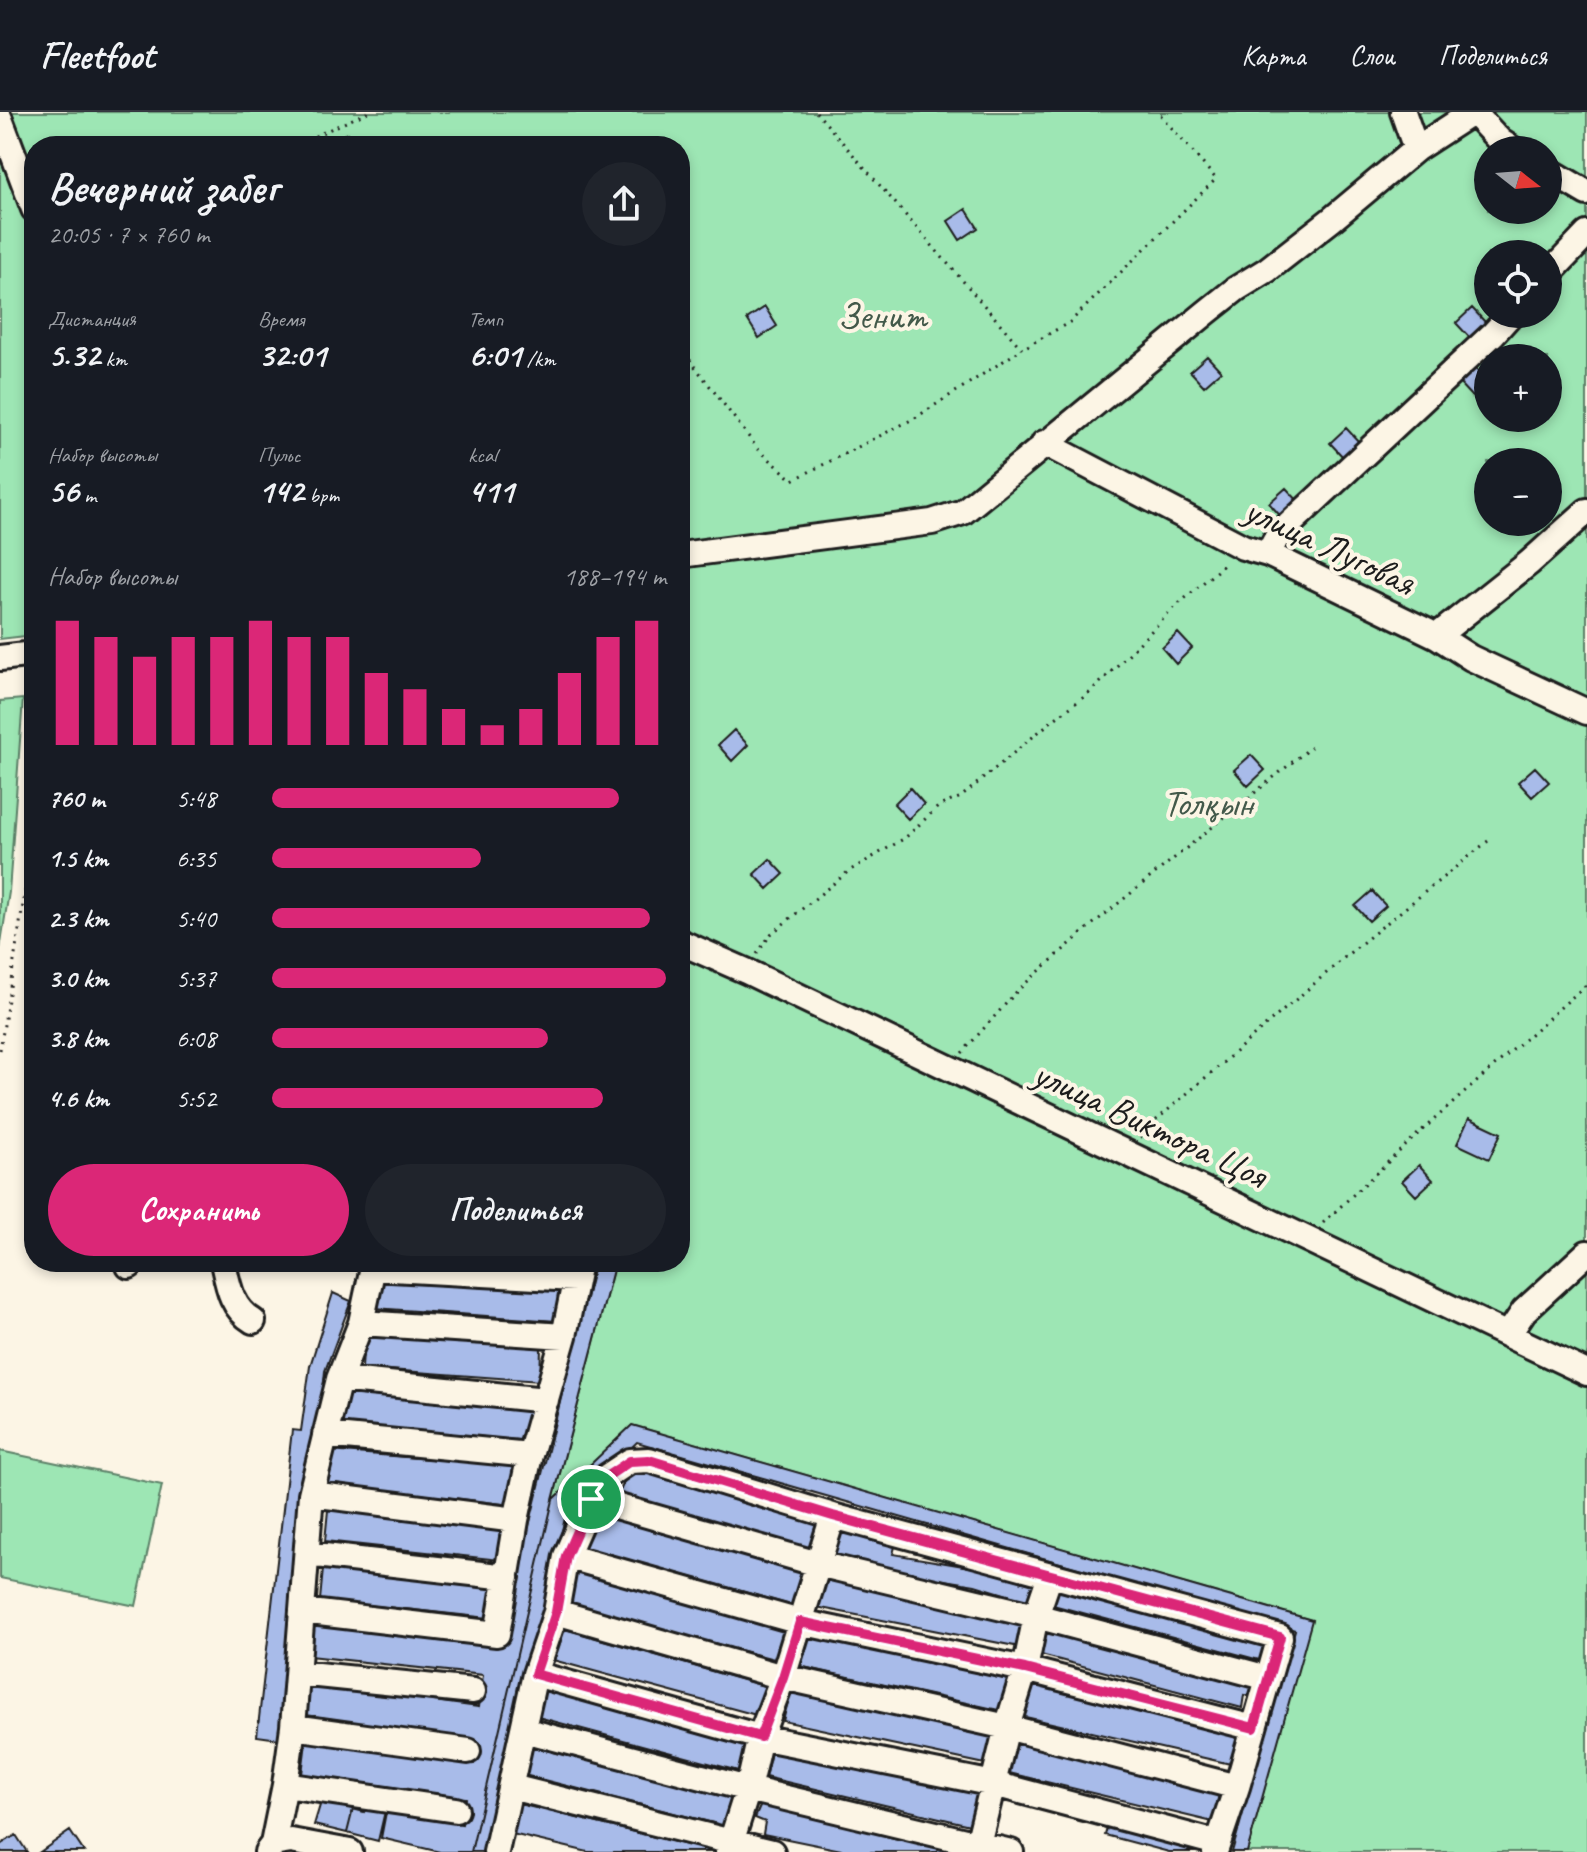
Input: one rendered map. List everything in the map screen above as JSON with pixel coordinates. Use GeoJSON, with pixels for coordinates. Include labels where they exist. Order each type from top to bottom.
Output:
{"type":"FeatureCollection","features":[{"type":"Feature","properties":{"kind":"street"},"geometry":{"type":"LineString","coordinates":[[1403,112],[1416,149]]}},
{"type":"Feature","properties":{"kind":"street"},"geometry":{"type":"LineString","coordinates":[[690,554],[932,522],[963,512],[1207,312],[1267,270],[1416,149],[1473,112],[1495,136]]}},
{"type":"Feature","properties":{"kind":"street"},"geometry":{"type":"LineString","coordinates":[[0,119],[24,183]]}},
{"type":"Feature","properties":{"kind":"street"},"geometry":{"type":"LineString","coordinates":[[1562,178],[1587,193]]}},
{"type":"Feature","properties":{"kind":"street"},"geometry":{"type":"LineString","coordinates":[[1562,260],[1587,234]]}},
{"type":"Feature","properties":{"kind":"street"},"geometry":{"type":"LineString","coordinates":[[1268,554],[1278,535],[1498,328]]}},
{"type":"Feature","properties":{"kind":"street","name":"улица Луговая"},"geometry":{"type":"LineString","coordinates":[[1044,443],[1243,547],[1268,554],[1437,636],[1471,658],[1587,712]]}},
{"type":"Feature","properties":{"kind":"street"},"geometry":{"type":"LineString","coordinates":[[1437,636],[1529,563],[1587,511]]}},
{"type":"Feature","properties":{"kind":"street"},"geometry":{"type":"LineString","coordinates":[[2,658],[24,655]]}},
{"type":"Feature","properties":{"kind":"street"},"geometry":{"type":"LineString","coordinates":[[2,658],[24,666]]}},
{"type":"Feature","properties":{"kind":"street","name":"улица Виктора Цоя"},"geometry":{"type":"LineString","coordinates":[[690,946],[1587,1373]]}},
{"type":"Feature","properties":{"kind":"street"},"geometry":{"type":"LineString","coordinates":[[1508,1335],[1524,1311],[1587,1253]]}},
{"type":"Feature","properties":{"kind":"street"},"geometry":{"type":"LineString","coordinates":[[225,1272],[230,1295],[244,1316],[253,1321]]}},
{"type":"Feature","properties":{"kind":"street"},"geometry":{"type":"LineString","coordinates":[[270,1848],[285,1785],[293,1727],[311,1494],[339,1379],[361,1323],[372,1272]]}},
{"type":"Feature","properties":{"kind":"street"},"geometry":{"type":"LineString","coordinates":[[302,1611],[497,1634],[530,1455],[564,1336],[577,1272]]}},
{"type":"Feature","properties":{"kind":"street"},"geometry":{"type":"LineString","coordinates":[[361,1323],[564,1336]]}},
{"type":"Feature","properties":{"kind":"street"},"geometry":{"type":"LineString","coordinates":[[339,1379],[546,1400]]}},
{"type":"Feature","properties":{"kind":"street"},"geometry":{"type":"LineString","coordinates":[[325,1435],[530,1455]]}},
{"type":"Feature","properties":{"kind":"street"},"geometry":{"type":"LineString","coordinates":[[504,1850],[511,1787],[535,1674],[556,1612],[566,1556],[591,1499],[606,1477],[630,1461],[649,1460],[833,1516],[1280,1637],[1237,1787],[1216,1847],[994,1784],[760,1737],[535,1674]]}},
{"type":"Feature","properties":{"kind":"street"},"geometry":{"type":"LineString","coordinates":[[311,1494],[516,1520]]}},
{"type":"Feature","properties":{"kind":"street"},"geometry":{"type":"LineString","coordinates":[[591,1499],[818,1564],[1036,1616],[1268,1678]]}},
{"type":"Feature","properties":{"kind":"street"},"geometry":{"type":"LineString","coordinates":[[730,1847],[760,1737],[783,1677],[833,1516]]}},
{"type":"Feature","properties":{"kind":"street"},"geometry":{"type":"LineString","coordinates":[[307,1554],[507,1577]]}},
{"type":"Feature","properties":{"kind":"street"},"geometry":{"type":"LineString","coordinates":[[566,1556],[800,1622],[1025,1669],[1254,1728]]}},
{"type":"Feature","properties":{"kind":"street"},"geometry":{"type":"LineString","coordinates":[[978,1848],[1036,1616],[1050,1575]]}},
{"type":"Feature","properties":{"kind":"street"},"geometry":{"type":"LineString","coordinates":[[556,1612],[783,1677],[1007,1727],[1237,1787]]}},
{"type":"Feature","properties":{"kind":"street"},"geometry":{"type":"LineString","coordinates":[[298,1673],[473,1691]]}},
{"type":"Feature","properties":{"kind":"street"},"geometry":{"type":"LineString","coordinates":[[293,1727],[468,1751]]}},
{"type":"Feature","properties":{"kind":"street"},"geometry":{"type":"LineString","coordinates":[[524,1730],[978,1848],[1011,1852]]}},
{"type":"Feature","properties":{"kind":"street"},"geometry":{"type":"LineString","coordinates":[[285,1785],[456,1810]]}},
{"type":"Feature","properties":{"kind":"street"},"geometry":{"type":"LineString","coordinates":[[511,1787],[730,1847],[772,1852]]}},
{"type":"Feature","properties":{"kind":"street"},"geometry":{"type":"LineString","coordinates":[[270,1848],[291,1841],[350,1852]]}},
{"type":"Feature","properties":{"kind":"path"},"geometry":{"type":"LineString","coordinates":[[315,136],[368,112]]}},
{"type":"Feature","properties":{"kind":"path"},"geometry":{"type":"LineString","coordinates":[[816,112],[1022,349]]}},
{"type":"Feature","properties":{"kind":"path"},"geometry":{"type":"LineString","coordinates":[[690,360],[758,449],[793,480],[915,418],[1070,322],[1216,179],[1158,112]]}},
{"type":"Feature","properties":{"kind":"path"},"geometry":{"type":"LineString","coordinates":[[746,971],[771,934],[849,871],[905,838],[939,806],[961,797],[1092,691],[1174,608],[1243,547]]}},
{"type":"Feature","properties":{"kind":"path"},"geometry":{"type":"LineString","coordinates":[[949,1067],[1018,990],[1076,938],[1311,747]]}},
{"type":"Feature","properties":{"kind":"path"},"geometry":{"type":"LineString","coordinates":[[1128,1154],[1146,1129],[1352,951],[1488,841]]}},
{"type":"Feature","properties":{"kind":"path"},"geometry":{"type":"LineString","coordinates":[[0,1050],[24,898]]}},
{"type":"Feature","properties":{"kind":"path"},"geometry":{"type":"LineString","coordinates":[[1307,1238],[1430,1123],[1587,984]]}},
{"type":"Feature","properties":{"kind":"green space"},"geometry":{"type":"Polygon","coordinates":[[[0,112],[1587,112],[1587,1852],[1247,1852],[1311,1620],[632,1425],[553,1500],[612,1272],[690,1272],[690,136],[24,136],[24,636],[0,639],[0,112]]]}},
{"type":"Feature","properties":{"kind":"green space"},"geometry":{"type":"Polygon","coordinates":[[[23,699],[9,892],[0,949],[0,701],[23,699]]]}},
{"type":"Feature","properties":{"kind":"green space"},"geometry":{"type":"Polygon","coordinates":[[[0,1451],[162,1485],[136,1606],[0,1578],[0,1451]]]}},
{"type":"Feature","properties":{"kind":"building"},"geometry":{"type":"Polygon","coordinates":[[[966,209],[978,228],[960,240],[948,221],[966,209]]]}},
{"type":"Feature","properties":{"kind":"building"},"geometry":{"type":"Polygon","coordinates":[[[765,307],[777,326],[759,338],[747,319],[765,307]]]}},
{"type":"Feature","properties":{"kind":"building"},"geometry":{"type":"Polygon","coordinates":[[[1472,308],[1474,328],[1481,328],[1470,338],[1456,323],[1472,308]]]}},
{"type":"Feature","properties":{"kind":"building"},"geometry":{"type":"Polygon","coordinates":[[[1207,356],[1221,371],[1204,386],[1190,371],[1207,356]]]}},
{"type":"Feature","properties":{"kind":"building"},"geometry":{"type":"Polygon","coordinates":[[[1474,368],[1474,395],[1472,397],[1458,382],[1474,368]]]}},
{"type":"Feature","properties":{"kind":"building"},"geometry":{"type":"Polygon","coordinates":[[[1346,428],[1360,443],[1344,458],[1330,443],[1346,428]]]}},
{"type":"Feature","properties":{"kind":"building"},"geometry":{"type":"Polygon","coordinates":[[[1286,488],[1300,503],[1283,519],[1269,503],[1286,488]]]}},
{"type":"Feature","properties":{"kind":"building"},"geometry":{"type":"Polygon","coordinates":[[[1178,633],[1192,648],[1176,664],[1162,648],[1178,633]]]}},
{"type":"Feature","properties":{"kind":"building"},"geometry":{"type":"Polygon","coordinates":[[[734,730],[748,745],[732,761],[718,745],[734,730]]]}},
{"type":"Feature","properties":{"kind":"building"},"geometry":{"type":"Polygon","coordinates":[[[1251,755],[1265,770],[1248,786],[1234,770],[1251,755]]]}},
{"type":"Feature","properties":{"kind":"building"},"geometry":{"type":"Polygon","coordinates":[[[1535,767],[1549,782],[1532,797],[1518,782],[1535,767]]]}},
{"type":"Feature","properties":{"kind":"building"},"geometry":{"type":"Polygon","coordinates":[[[910,788],[924,804],[908,819],[894,804],[910,788]]]}},
{"type":"Feature","properties":{"kind":"building"},"geometry":{"type":"Polygon","coordinates":[[[770,859],[784,874],[768,889],[754,874],[770,859]]]}},
{"type":"Feature","properties":{"kind":"building"},"geometry":{"type":"Polygon","coordinates":[[[1372,891],[1386,906],[1369,921],[1355,906],[1372,891]]]}},
{"type":"Feature","properties":{"kind":"building"},"geometry":{"type":"Polygon","coordinates":[[[1469,1118],[1501,1133],[1489,1159],[1457,1144],[1469,1118]]]}},
{"type":"Feature","properties":{"kind":"building"},"geometry":{"type":"Polygon","coordinates":[[[1419,1165],[1433,1180],[1416,1196],[1402,1181],[1419,1165]]]}},
{"type":"Feature","properties":{"kind":"building"},"geometry":{"type":"Polygon","coordinates":[[[592,1272],[612,1272],[553,1500],[471,1852],[440,1852],[381,1838],[386,1812],[462,1824],[466,1798],[302,1774],[306,1742],[474,1764],[478,1741],[306,1715],[308,1684],[479,1707],[483,1675],[310,1656],[312,1625],[500,1642],[592,1272]]]}},
{"type":"Feature","properties":{"kind":"building"},"geometry":{"type":"Polygon","coordinates":[[[379,1278],[558,1290],[557,1321],[374,1308],[379,1278]]]}},
{"type":"Feature","properties":{"kind":"building"},"geometry":{"type":"Polygon","coordinates":[[[333,1293],[351,1301],[325,1371],[319,1435],[312,1435],[279,1739],[257,1736],[292,1430],[301,1431],[310,1366],[333,1293]]]}},
{"type":"Feature","properties":{"kind":"building"},"geometry":{"type":"Polygon","coordinates":[[[364,1333],[541,1348],[540,1381],[362,1368],[364,1333]]]}},
{"type":"Feature","properties":{"kind":"building"},"geometry":{"type":"Polygon","coordinates":[[[342,1390],[532,1407],[528,1441],[338,1423],[342,1390]]]}},
{"type":"Feature","properties":{"kind":"building"},"geometry":{"type":"Polygon","coordinates":[[[632,1425],[1312,1620],[1247,1852],[1232,1852],[1295,1630],[637,1442],[567,1510],[484,1852],[471,1852],[553,1500],[632,1425]]]}},
{"type":"Feature","properties":{"kind":"building"},"geometry":{"type":"Polygon","coordinates":[[[329,1451],[519,1466],[512,1505],[323,1483],[329,1451]]]}},
{"type":"Feature","properties":{"kind":"building"},"geometry":{"type":"Polygon","coordinates":[[[638,1468],[822,1522],[812,1552],[618,1495],[627,1476],[638,1468]]]}},
{"type":"Feature","properties":{"kind":"building"},"geometry":{"type":"Polygon","coordinates":[[[328,1510],[504,1528],[500,1560],[325,1541],[328,1510]]]}},
{"type":"Feature","properties":{"kind":"building"},"geometry":{"type":"Polygon","coordinates":[[[595,1514],[806,1574],[794,1606],[583,1547],[595,1514]]]}},
{"type":"Feature","properties":{"kind":"building"},"geometry":{"type":"Polygon","coordinates":[[[838,1529],[896,1543],[893,1554],[981,1569],[1039,1586],[1034,1603],[975,1585],[888,1571],[829,1556],[838,1529]]]}},
{"type":"Feature","properties":{"kind":"building"},"geometry":{"type":"Polygon","coordinates":[[[323,1569],[492,1586],[489,1618],[320,1600],[323,1569]]]}},
{"type":"Feature","properties":{"kind":"building"},"geometry":{"type":"Polygon","coordinates":[[[574,1569],[785,1630],[778,1660],[566,1605],[574,1569]]]}},
{"type":"Feature","properties":{"kind":"building"},"geometry":{"type":"Polygon","coordinates":[[[825,1576],[1029,1621],[1020,1647],[816,1607],[825,1576]]]}},
{"type":"Feature","properties":{"kind":"building"},"geometry":{"type":"Polygon","coordinates":[[[1056,1585],[1269,1644],[1263,1661],[1049,1604],[1056,1585]]]}},
{"type":"Feature","properties":{"kind":"building"},"geometry":{"type":"Polygon","coordinates":[[[1046,1625],[1259,1682],[1255,1697],[1244,1695],[1242,1708],[1041,1655],[1046,1625]]]}},
{"type":"Feature","properties":{"kind":"building"},"geometry":{"type":"Polygon","coordinates":[[[562,1628],[768,1687],[760,1716],[553,1660],[562,1628]]]}},
{"type":"Feature","properties":{"kind":"building"},"geometry":{"type":"Polygon","coordinates":[[[807,1634],[1013,1681],[1003,1711],[799,1666],[807,1634]]]}},
{"type":"Feature","properties":{"kind":"building"},"geometry":{"type":"Polygon","coordinates":[[[1029,1684],[1242,1736],[1235,1765],[1021,1716],[1029,1684]]]}},
{"type":"Feature","properties":{"kind":"building"},"geometry":{"type":"Polygon","coordinates":[[[541,1686],[749,1742],[742,1772],[534,1716],[541,1686]]]}},
{"type":"Feature","properties":{"kind":"building"},"geometry":{"type":"Polygon","coordinates":[[[791,1690],[997,1734],[990,1765],[783,1721],[791,1690]]]}},
{"type":"Feature","properties":{"kind":"building"},"geometry":{"type":"Polygon","coordinates":[[[1014,1736],[1220,1789],[1213,1822],[1005,1772],[1014,1736]]]}},
{"type":"Feature","properties":{"kind":"building"},"geometry":{"type":"Polygon","coordinates":[[[530,1746],[736,1798],[725,1826],[524,1775],[530,1746]]]}},
{"type":"Feature","properties":{"kind":"building"},"geometry":{"type":"Polygon","coordinates":[[[772,1748],[983,1793],[974,1826],[765,1777],[772,1748]]]}},
{"type":"Feature","properties":{"kind":"building"},"geometry":{"type":"Polygon","coordinates":[[[321,1802],[353,1809],[347,1833],[314,1825],[321,1802]]]}},
{"type":"Feature","properties":{"kind":"building"},"geometry":{"type":"Polygon","coordinates":[[[367,1802],[386,1807],[378,1841],[347,1833],[353,1809],[364,1812],[367,1802]]]}},
{"type":"Feature","properties":{"kind":"building"},"geometry":{"type":"Polygon","coordinates":[[[762,1802],[969,1852],[851,1852],[763,1834],[765,1822],[755,1818],[762,1802]]]}},
{"type":"Feature","properties":{"kind":"building"},"geometry":{"type":"Polygon","coordinates":[[[519,1804],[717,1852],[588,1852],[512,1834],[519,1804]]]}},
{"type":"Feature","properties":{"kind":"building"},"geometry":{"type":"Polygon","coordinates":[[[1109,1821],[1205,1846],[1204,1852],[1169,1852],[1105,1835],[1109,1821]]]}},
{"type":"Feature","properties":{"kind":"building"},"geometry":{"type":"Polygon","coordinates":[[[70,1831],[84,1852],[40,1852],[70,1831]]]}},
{"type":"Feature","properties":{"kind":"building"},"geometry":{"type":"Polygon","coordinates":[[[16,1835],[27,1852],[0,1852],[0,1845],[16,1835]]]}},
{"type":"Feature","properties":{"kind":"route"},"geometry":{"type":"LineString","coordinates":[[649,1460],[833,1516],[1280,1637],[1254,1728],[1025,1669],[800,1622],[760,1737],[535,1674],[556,1612],[566,1556],[591,1499],[606,1477],[630,1461],[649,1460]]}},
{"type":"Feature","properties":{"kind":"park label","name":"Зенит"},"geometry":{"type":"Point","coordinates":[882,315]}},
{"type":"Feature","properties":{"kind":"park label","name":"Толқын"},"geometry":{"type":"Point","coordinates":[1208,802]}}]}
